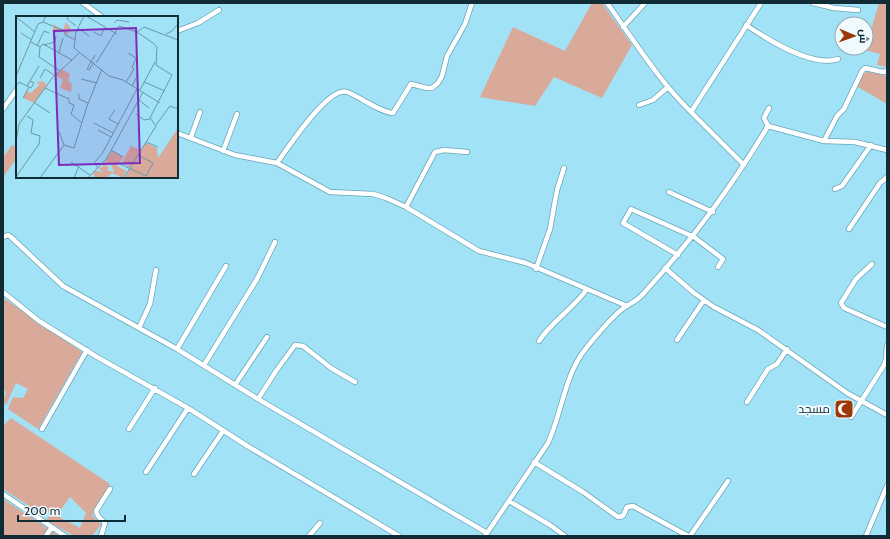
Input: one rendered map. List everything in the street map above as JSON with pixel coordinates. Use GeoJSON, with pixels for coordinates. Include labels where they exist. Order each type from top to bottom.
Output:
{"type":"FeatureCollection","features":[{"type":"Feature","properties":{"kind":"street"},"geometry":{"type":"LineString","coordinates":[[83,3],[101,16]]}},
{"type":"Feature","properties":{"kind":"street"},"geometry":{"type":"LineString","coordinates":[[278,163],[313,114],[337,94],[346,92],[393,113],[411,84],[427,88],[435,86],[442,76],[447,56],[465,24],[472,3]]}},
{"type":"Feature","properties":{"kind":"street"},"geometry":{"type":"LineString","coordinates":[[607,3],[668,87],[744,166]]}},
{"type":"Feature","properties":{"kind":"street"},"geometry":{"type":"LineString","coordinates":[[623,27],[644,3]]}},
{"type":"Feature","properties":{"kind":"street"},"geometry":{"type":"LineString","coordinates":[[691,112],[760,3]]}},
{"type":"Feature","properties":{"kind":"street"},"geometry":{"type":"LineString","coordinates":[[813,3],[834,8],[858,10]]}},
{"type":"Feature","properties":{"kind":"street"},"geometry":{"type":"LineString","coordinates":[[178,31],[198,23],[219,10]]}},
{"type":"Feature","properties":{"kind":"street"},"geometry":{"type":"LineString","coordinates":[[746,25],[768,40],[795,53],[828,61],[838,59]]}},
{"type":"Feature","properties":{"kind":"street"},"geometry":{"type":"LineString","coordinates":[[824,140],[838,116],[844,109],[862,71],[865,68],[883,72],[887,71]]}},
{"type":"Feature","properties":{"kind":"street"},"geometry":{"type":"LineString","coordinates":[[639,105],[652,100],[668,87]]}},
{"type":"Feature","properties":{"kind":"street"},"geometry":{"type":"LineString","coordinates":[[3,110],[16,90]]}},
{"type":"Feature","properties":{"kind":"street"},"geometry":{"type":"LineString","coordinates":[[769,108],[764,118],[768,126],[824,140],[871,145],[887,150]]}},
{"type":"Feature","properties":{"kind":"street"},"geometry":{"type":"LineString","coordinates":[[191,137],[200,112]]}},
{"type":"Feature","properties":{"kind":"street"},"geometry":{"type":"LineString","coordinates":[[223,150],[237,114]]}},
{"type":"Feature","properties":{"kind":"street"},"geometry":{"type":"LineString","coordinates":[[3,237],[8,235],[11,237],[63,286],[178,349],[258,399],[486,534],[548,443],[576,364],[582,355],[609,323],[627,306],[634,303],[694,237],[744,166],[768,126]]}},
{"type":"Feature","properties":{"kind":"street"},"geometry":{"type":"LineString","coordinates":[[178,133],[223,150],[278,163],[330,192],[373,194],[386,198],[406,207],[479,250],[526,263],[536,269],[627,306]]}},
{"type":"Feature","properties":{"kind":"street"},"geometry":{"type":"LineString","coordinates":[[835,189],[842,186],[871,145]]}},
{"type":"Feature","properties":{"kind":"street"},"geometry":{"type":"LineString","coordinates":[[406,207],[435,152],[444,150],[467,152]]}},
{"type":"Feature","properties":{"kind":"street"},"geometry":{"type":"LineString","coordinates":[[536,269],[550,229],[557,190],[564,168]]}},
{"type":"Feature","properties":{"kind":"street"},"geometry":{"type":"LineString","coordinates":[[849,229],[880,183],[887,178]]}},
{"type":"Feature","properties":{"kind":"street"},"geometry":{"type":"LineString","coordinates":[[669,192],[713,212]]}},
{"type":"Feature","properties":{"kind":"street"},"geometry":{"type":"LineString","coordinates":[[678,255],[623,224],[632,209],[694,237],[723,259],[718,267]]}},
{"type":"Feature","properties":{"kind":"street"},"geometry":{"type":"LineString","coordinates":[[204,365],[257,279],[275,242]]}},
{"type":"Feature","properties":{"kind":"street"},"geometry":{"type":"LineString","coordinates":[[872,264],[856,279],[841,303],[844,308],[887,327]]}},
{"type":"Feature","properties":{"kind":"street"},"geometry":{"type":"LineString","coordinates":[[178,349],[226,266]]}},
{"type":"Feature","properties":{"kind":"street"},"geometry":{"type":"LineString","coordinates":[[665,268],[704,300],[758,330],[787,349],[847,393],[887,415]]}},
{"type":"Feature","properties":{"kind":"street"},"geometry":{"type":"LineString","coordinates":[[139,328],[150,304],[156,270]]}},
{"type":"Feature","properties":{"kind":"street"},"geometry":{"type":"LineString","coordinates":[[539,341],[587,289]]}},
{"type":"Feature","properties":{"kind":"street"},"geometry":{"type":"LineString","coordinates":[[4,294],[39,321],[155,388],[223,431],[400,536]]}},
{"type":"Feature","properties":{"kind":"street"},"geometry":{"type":"LineString","coordinates":[[677,340],[704,300]]}},
{"type":"Feature","properties":{"kind":"street"},"geometry":{"type":"LineString","coordinates":[[235,385],[267,337]]}},
{"type":"Feature","properties":{"kind":"street"},"geometry":{"type":"LineString","coordinates":[[258,399],[295,345],[303,346],[331,368],[355,382]]}},
{"type":"Feature","properties":{"kind":"street"},"geometry":{"type":"LineString","coordinates":[[851,417],[883,367],[886,360],[887,346]]}},
{"type":"Feature","properties":{"kind":"street"},"geometry":{"type":"LineString","coordinates":[[747,402],[768,369],[777,364],[787,349]]}},
{"type":"Feature","properties":{"kind":"street"},"geometry":{"type":"LineString","coordinates":[[42,429],[87,350]]}},
{"type":"Feature","properties":{"kind":"street"},"geometry":{"type":"LineString","coordinates":[[129,429],[155,388]]}},
{"type":"Feature","properties":{"kind":"street"},"geometry":{"type":"LineString","coordinates":[[146,472],[188,408]]}},
{"type":"Feature","properties":{"kind":"street"},"geometry":{"type":"LineString","coordinates":[[194,474],[223,431]]}},
{"type":"Feature","properties":{"kind":"street"},"geometry":{"type":"LineString","coordinates":[[534,462],[583,492],[618,517],[623,516],[627,507],[633,506],[689,536],[728,481]]}},
{"type":"Feature","properties":{"kind":"street"},"geometry":{"type":"LineString","coordinates":[[866,536],[885,498],[887,486]]}},
{"type":"Feature","properties":{"kind":"street"},"geometry":{"type":"LineString","coordinates":[[101,536],[105,523],[98,516],[96,511],[110,489]]}},
{"type":"Feature","properties":{"kind":"street"},"geometry":{"type":"LineString","coordinates":[[3,494],[65,536]]}},
{"type":"Feature","properties":{"kind":"street"},"geometry":{"type":"LineString","coordinates":[[509,501],[550,525],[565,536]]}},
{"type":"Feature","properties":{"kind":"street"},"geometry":{"type":"LineString","coordinates":[[309,536],[320,523]]}},
{"type":"Feature","properties":{"kind":"street"},"geometry":{"type":"LineString","coordinates":[[46,536],[52,527]]}},
{"type":"Feature","properties":{"kind":"shaded area"},"geometry":{"type":"Polygon","coordinates":[[[592,3],[602,3],[632,45],[602,98],[554,77],[535,106],[480,97],[513,27],[565,51],[592,3]]]}},
{"type":"Feature","properties":{"kind":"shaded area"},"geometry":{"type":"Polygon","coordinates":[[[879,3],[887,3],[887,67],[877,65],[880,54],[874,52],[874,20],[879,3]]]}},
{"type":"Feature","properties":{"kind":"shaded area"},"geometry":{"type":"Polygon","coordinates":[[[868,71],[887,76],[887,104],[858,87],[862,75],[868,71]]]}},
{"type":"Feature","properties":{"kind":"shaded area"},"geometry":{"type":"Polygon","coordinates":[[[12,145],[16,147],[16,159],[3,177],[3,157],[12,145]]]}},
{"type":"Feature","properties":{"kind":"shaded area"},"geometry":{"type":"Polygon","coordinates":[[[5,299],[82,352],[38,429],[8,409],[13,397],[23,398],[28,389],[16,383],[6,405],[3,402],[6,392],[3,389],[3,302],[5,299]]]}},
{"type":"Feature","properties":{"kind":"shaded area"},"geometry":{"type":"Polygon","coordinates":[[[11,418],[110,484],[92,515],[101,525],[92,536],[74,536],[46,520],[52,513],[80,528],[86,513],[70,497],[60,511],[54,509],[43,515],[3,489],[3,426],[11,418]]]}},
{"type":"Feature","properties":{"kind":"shaded area"},"geometry":{"type":"Polygon","coordinates":[[[3,499],[59,536],[3,536],[3,499]]]}},
{"type":"Feature","properties":{"kind":"place","name":"مسجد"},"geometry":{"type":"Point","coordinates":[844,409]}}]}
